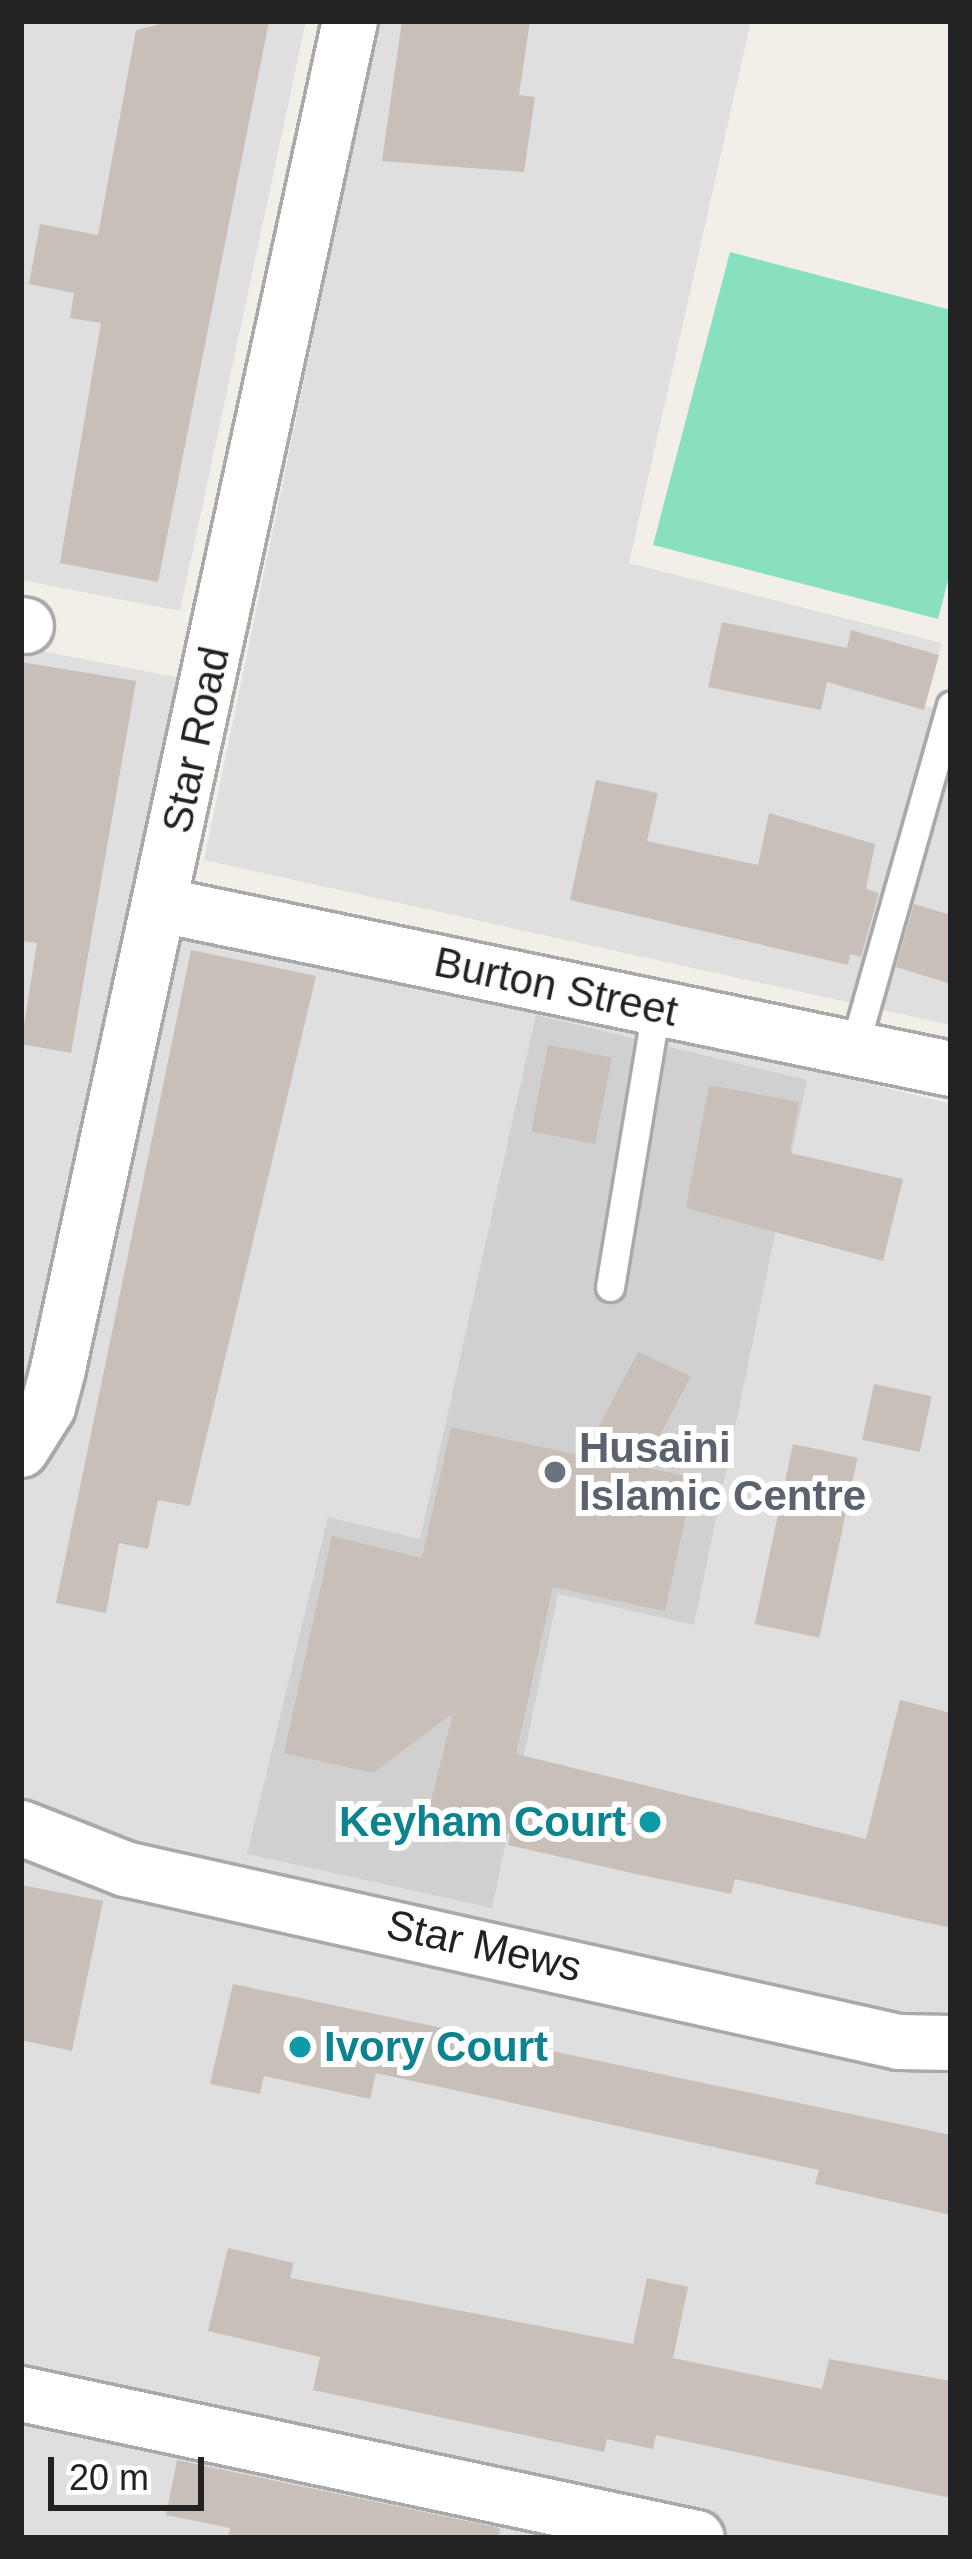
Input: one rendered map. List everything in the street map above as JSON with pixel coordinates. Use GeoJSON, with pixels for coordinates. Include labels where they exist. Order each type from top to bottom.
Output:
{"type":"FeatureCollection","features":[{"type":"Feature","properties":{"kind":"street","name":"Star Road"},"geometry":{"type":"LineString","coordinates":[[21,1450],[48,1407],[350,21]]}},
{"type":"Feature","properties":{"kind":"street","name":"Burton Street"},"geometry":{"type":"LineString","coordinates":[[161,905],[951,1069]]}},
{"type":"Feature","properties":{"kind":"street","name":"Star Mews"},"geometry":{"type":"LineString","coordinates":[[21,1828],[125,1869],[899,2042],[951,2043]]}},
{"type":"Feature","properties":{"kind":"street"},"geometry":{"type":"LineString","coordinates":[[21,2394],[697,2538]]}},
{"type":"Feature","properties":{"kind":"lane"},"geometry":{"type":"LineString","coordinates":[[854,1048],[951,705]]}},
{"type":"Feature","properties":{"kind":"lane"},"geometry":{"type":"LineString","coordinates":[[610,1287],[656,1008]]}},
{"type":"Feature","properties":{"kind":"shaded area"},"geometry":{"type":"Polygon","coordinates":[[[21,21],[306,21],[180,611],[21,580],[21,21]]]}},
{"type":"Feature","properties":{"kind":"shaded area"},"geometry":{"type":"Polygon","coordinates":[[[379,21],[751,21],[629,563],[942,643],[923,705],[951,714],[951,1025],[204,860],[379,21]]]}},
{"type":"Feature","properties":{"kind":"shaded area"},"geometry":{"type":"Polygon","coordinates":[[[21,647],[191,680],[21,1431],[21,647]]]}},
{"type":"Feature","properties":{"kind":"shaded area"},"geometry":{"type":"Polygon","coordinates":[[[168,911],[951,1104],[951,2538],[21,2538],[21,1470],[168,911]]]}},
{"type":"Feature","properties":{"kind":"shaded area"},"geometry":{"type":"Polygon","coordinates":[[[536,1015],[807,1080],[694,1625],[558,1594],[492,1908],[247,1854],[328,1517],[420,1539],[536,1015]]]}},
{"type":"Feature","properties":{"kind":"green space"},"geometry":{"type":"Polygon","coordinates":[[[730,252],[951,310],[951,569],[938,619],[653,545],[730,252]]]}},
{"type":"Feature","properties":{"kind":"building"},"geometry":{"type":"Polygon","coordinates":[[[173,21],[269,21],[158,582],[60,563],[101,323],[70,318],[74,293],[29,284],[40,224],[98,235],[136,30],[173,21]]]}},
{"type":"Feature","properties":{"kind":"building"},"geometry":{"type":"Polygon","coordinates":[[[402,21],[530,21],[519,95],[535,97],[524,172],[382,161],[402,21]]]}},
{"type":"Feature","properties":{"kind":"building"},"geometry":{"type":"Polygon","coordinates":[[[722,622],[847,648],[851,630],[939,655],[924,710],[827,682],[821,710],[708,687],[722,622]]]}},
{"type":"Feature","properties":{"kind":"building"},"geometry":{"type":"Polygon","coordinates":[[[21,662],[136,681],[71,1053],[21,1044],[37,943],[21,941],[21,662]]]}},
{"type":"Feature","properties":{"kind":"building"},"geometry":{"type":"Polygon","coordinates":[[[596,780],[658,793],[647,841],[758,865],[769,813],[875,844],[866,889],[879,893],[861,957],[850,954],[848,965],[570,900],[596,780]]]}},
{"type":"Feature","properties":{"kind":"building"},"geometry":{"type":"Polygon","coordinates":[[[914,904],[951,915],[951,984],[896,967],[914,904]]]}},
{"type":"Feature","properties":{"kind":"building"},"geometry":{"type":"Polygon","coordinates":[[[191,950],[316,976],[190,1506],[158,1500],[148,1549],[119,1543],[106,1613],[56,1603],[191,950]]]}},
{"type":"Feature","properties":{"kind":"building"},"geometry":{"type":"Polygon","coordinates":[[[548,1045],[612,1057],[595,1144],[531,1131],[548,1045]]]}},
{"type":"Feature","properties":{"kind":"building"},"geometry":{"type":"Polygon","coordinates":[[[709,1085],[799,1102],[790,1153],[903,1179],[883,1261],[686,1208],[709,1085]]]}},
{"type":"Feature","properties":{"kind":"building"},"geometry":{"type":"Polygon","coordinates":[[[638,1352],[691,1376],[643,1467],[694,1478],[665,1611],[553,1587],[516,1754],[866,1839],[900,1700],[951,1713],[951,1928],[735,1879],[731,1894],[618,1870],[508,1845],[510,1834],[428,1813],[453,1713],[373,1773],[284,1753],[332,1536],[422,1558],[451,1427],[583,1456],[638,1352]]]}},
{"type":"Feature","properties":{"kind":"building"},"geometry":{"type":"Polygon","coordinates":[[[874,1384],[932,1396],[920,1452],[862,1440],[874,1384]]]}},
{"type":"Feature","properties":{"kind":"building"},"geometry":{"type":"Polygon","coordinates":[[[793,1444],[858,1458],[819,1638],[755,1624],[793,1444]]]}},
{"type":"Feature","properties":{"kind":"building"},"geometry":{"type":"Polygon","coordinates":[[[21,1885],[103,1901],[72,2051],[21,2040],[21,1885]]]}},
{"type":"Feature","properties":{"kind":"building"},"geometry":{"type":"Polygon","coordinates":[[[233,1984],[951,2135],[951,2215],[815,2184],[819,2170],[376,2073],[370,2099],[264,2076],[260,2094],[210,2084],[233,1984]]]}},
{"type":"Feature","properties":{"kind":"building"},"geometry":{"type":"Polygon","coordinates":[[[228,2248],[294,2263],[290,2278],[633,2344],[647,2278],[688,2287],[673,2358],[822,2389],[829,2359],[951,2381],[951,2498],[656,2435],[653,2449],[607,2439],[604,2452],[313,2390],[320,2357],[208,2331],[228,2248]]]}},
{"type":"Feature","properties":{"kind":"building"},"geometry":{"type":"Polygon","coordinates":[[[177,2460],[500,2528],[499,2538],[228,2538],[230,2528],[166,2515],[177,2460]]]}},
{"type":"Feature","properties":{"kind":"place","name":"Husaini Islamic Centre"},"geometry":{"type":"Point","coordinates":[555,1472]}},
{"type":"Feature","properties":{"kind":"place","name":"Keyham Court"},"geometry":{"type":"Point","coordinates":[650,1822]}},
{"type":"Feature","properties":{"kind":"place","name":"Ivory Court"},"geometry":{"type":"Point","coordinates":[300,2047]}}]}
